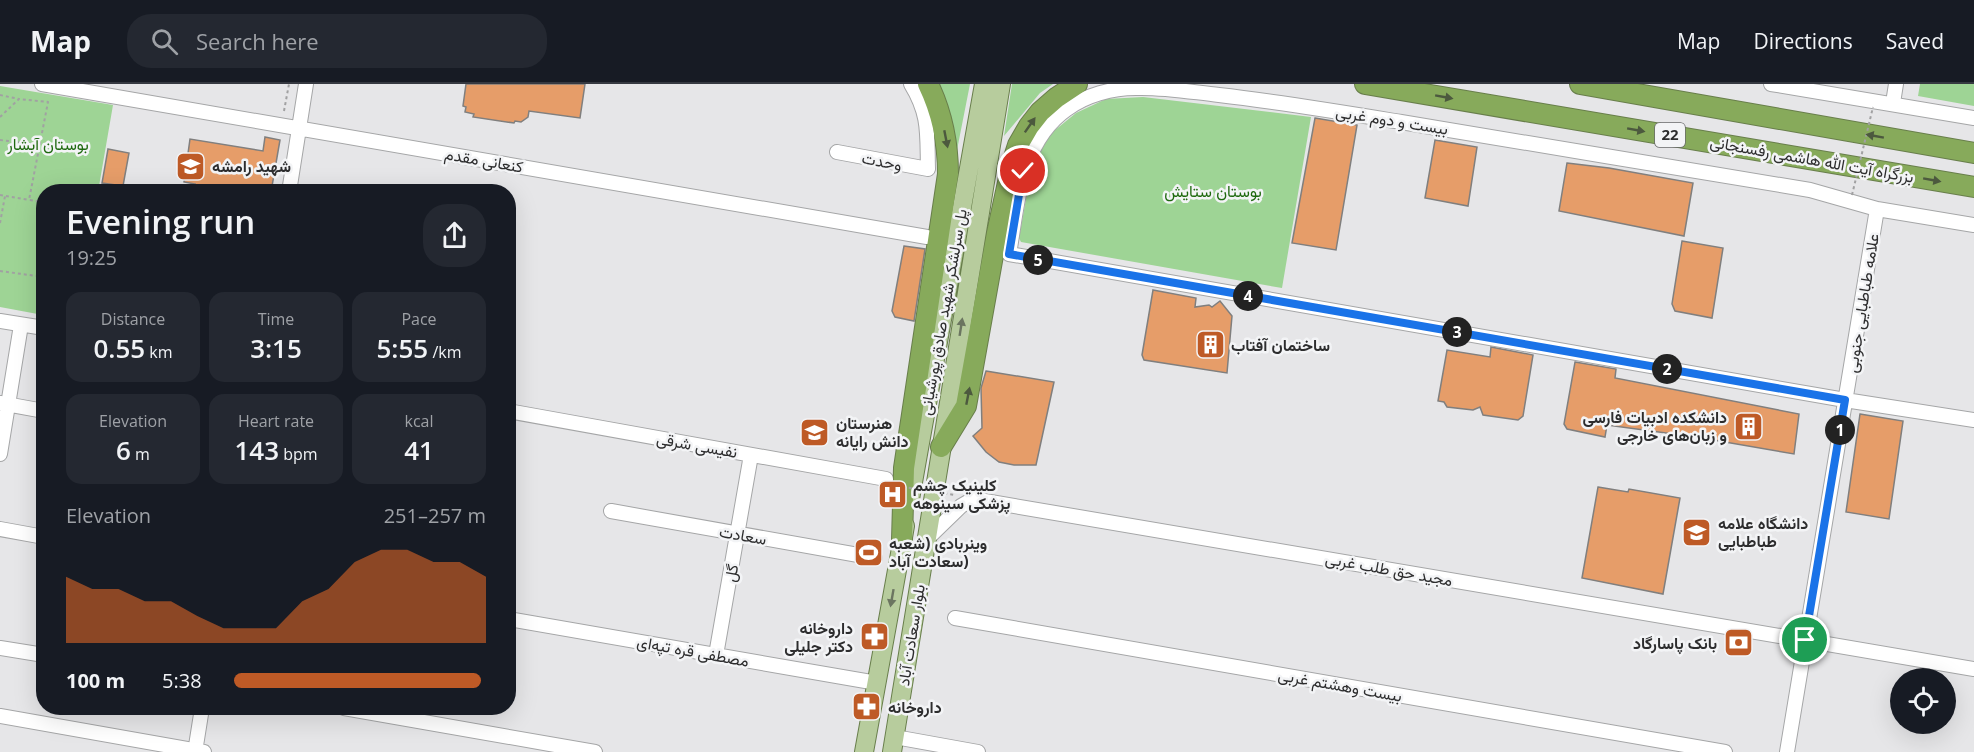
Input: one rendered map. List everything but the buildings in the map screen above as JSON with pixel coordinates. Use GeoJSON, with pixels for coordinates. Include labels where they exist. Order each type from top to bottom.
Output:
{"type":"FeatureCollection","features":[{"type":"Feature","properties":{"kind":"highway"},"geometry":{"type":"LineString","coordinates":[[902,540],[904,468],[948,174],[948,154],[941,116],[928,84]]}},
{"type":"Feature","properties":{"kind":"highway"},"geometry":{"type":"LineString","coordinates":[[941,447],[966,406],[997,233],[1018,145],[1040,112],[1077,84]]}},
{"type":"Feature","properties":{"kind":"highway","name":"بزرگراه آیت الله هاشمی رفسنجانی"},"geometry":{"type":"LineString","coordinates":[[1365,84],[1974,187]]}},
{"type":"Feature","properties":{"kind":"highway","name":"بزرگراه آیت الله هاشمی رفسنجانی"},"geometry":{"type":"LineString","coordinates":[[1580,84],[1974,153]]}},
{"type":"Feature","properties":{"kind":"main road","name":"پل سرلشکر شهید صادق پورشیانی"},"geometry":{"type":"LineString","coordinates":[[941,447],[986,118],[984,84]]}},
{"type":"Feature","properties":{"kind":"main road","name":"پل سرلشکر شهید صادق پورشیانی"},"geometry":{"type":"LineString","coordinates":[[902,540],[986,118],[1000,84]]}},
{"type":"Feature","properties":{"kind":"main road","name":"بلوار سعادت آباد"},"geometry":{"type":"LineString","coordinates":[[893,745],[941,447]]}},
{"type":"Feature","properties":{"kind":"main road","name":"بلوار سعادت آباد"},"geometry":{"type":"LineString","coordinates":[[864,752],[902,540]]}},
{"type":"Feature","properties":{"kind":"street","name":"کنعانی مقدم"},"geometry":{"type":"LineString","coordinates":[[42,84],[927,237]]}},
{"type":"Feature","properties":{"kind":"street"},"geometry":{"type":"LineString","coordinates":[[290,184],[306,84]]}},
{"type":"Feature","properties":{"kind":"street","name":"وحدت"},"geometry":{"type":"LineString","coordinates":[[837,152],[928,169],[927,123],[921,101],[910,84]]}},
{"type":"Feature","properties":{"kind":"street"},"geometry":{"type":"LineString","coordinates":[[1771,84],[1974,118]]}},
{"type":"Feature","properties":{"kind":"street"},"geometry":{"type":"LineString","coordinates":[[1893,104],[1896,84]]}},
{"type":"Feature","properties":{"kind":"street","name":"بیست و دوم غربی"},"geometry":{"type":"LineString","coordinates":[[1845,400],[1009,254],[1023,171],[1030,152],[1047,128],[1066,110],[1086,98],[1108,91],[1135,88],[1168,89],[1291,104],[1810,190],[1877,209],[1974,225]]}},
{"type":"Feature","properties":{"kind":"street","name":"علامه طباطبایی جنوبی"},"geometry":{"type":"LineString","coordinates":[[1787,752],[1877,209]]}},
{"type":"Feature","properties":{"kind":"street"},"geometry":{"type":"LineString","coordinates":[[0,321],[36,327]]}},
{"type":"Feature","properties":{"kind":"street"},"geometry":{"type":"LineString","coordinates":[[0,454],[4,404],[21,325]]}},
{"type":"Feature","properties":{"kind":"street"},"geometry":{"type":"LineString","coordinates":[[1845,400],[1974,420]]}},
{"type":"Feature","properties":{"kind":"street"},"geometry":{"type":"LineString","coordinates":[[4,404],[36,410]]}},
{"type":"Feature","properties":{"kind":"street","name":"نفیسی شرقی"},"geometry":{"type":"LineString","coordinates":[[516,412],[885,481]]}},
{"type":"Feature","properties":{"kind":"street","name":"گل"},"geometry":{"type":"LineString","coordinates":[[716,655],[752,455]]}},
{"type":"Feature","properties":{"kind":"street","name":"مجید حق طلب غربی"},"geometry":{"type":"LineString","coordinates":[[927,539],[961,506],[973,499],[1974,669]]}},
{"type":"Feature","properties":{"kind":"street","name":"سعادت"},"geometry":{"type":"LineString","coordinates":[[611,511],[875,558]]}},
{"type":"Feature","properties":{"kind":"street"},"geometry":{"type":"LineString","coordinates":[[0,530],[36,536]]}},
{"type":"Feature","properties":{"kind":"street","name":"بیست وهشتم غربی"},"geometry":{"type":"LineString","coordinates":[[955,618],[1725,752]]}},
{"type":"Feature","properties":{"kind":"street","name":"مصطفی قره تپه‌ای"},"geometry":{"type":"LineString","coordinates":[[516,620],[877,683]]}},
{"type":"Feature","properties":{"kind":"street"},"geometry":{"type":"LineString","coordinates":[[0,648],[36,654]]}},
{"type":"Feature","properties":{"kind":"street"},"geometry":{"type":"LineString","coordinates":[[0,716],[198,751],[201,715]]}},
{"type":"Feature","properties":{"kind":"street"},"geometry":{"type":"LineString","coordinates":[[384,715],[595,752]]}},
{"type":"Feature","properties":{"kind":"street"},"geometry":{"type":"LineString","coordinates":[[893,745],[978,752]]}},
{"type":"Feature","properties":{"kind":"path"},"geometry":{"type":"LineString","coordinates":[[284,111],[289,84]]}},
{"type":"Feature","properties":{"kind":"path"},"geometry":{"type":"LineString","coordinates":[[0,95],[48,102],[29,200]]}},
{"type":"Feature","properties":{"kind":"path"},"geometry":{"type":"LineString","coordinates":[[0,117],[19,99]]}},
{"type":"Feature","properties":{"kind":"path"},"geometry":{"type":"LineString","coordinates":[[1852,195],[1873,107]]}},
{"type":"Feature","properties":{"kind":"path"},"geometry":{"type":"LineString","coordinates":[[0,140],[40,146]]}},
{"type":"Feature","properties":{"kind":"path"},"geometry":{"type":"LineString","coordinates":[[0,195],[36,201]]}},
{"type":"Feature","properties":{"kind":"path"},"geometry":{"type":"LineString","coordinates":[[0,223],[5,196]]}},
{"type":"Feature","properties":{"kind":"path"},"geometry":{"type":"LineString","coordinates":[[0,270],[36,276]]}},
{"type":"Feature","properties":{"kind":"path"},"geometry":{"type":"LineString","coordinates":[[885,481],[955,495]]}},
{"type":"Feature","properties":{"kind":"green space"},"geometry":{"type":"Polygon","coordinates":[[[937,84],[970,84],[957,150],[953,128],[937,84]]]}},
{"type":"Feature","properties":{"kind":"green space"},"geometry":{"type":"Polygon","coordinates":[[[1012,84],[1053,84],[1040,93],[1004,136],[1012,84]]]}},
{"type":"Feature","properties":{"kind":"green space"},"geometry":{"type":"Polygon","coordinates":[[[1920,84],[1974,84],[1974,106],[1918,96],[1920,84]]]}},
{"type":"Feature","properties":{"kind":"green space","name":"بوستان آبشار"},"geometry":{"type":"Polygon","coordinates":[[[0,86],[113,105],[99,184],[36,184],[36,314],[0,307],[0,86]]]}},
{"type":"Feature","properties":{"kind":"green space","name":"بوستان ستایش"},"geometry":{"type":"Polygon","coordinates":[[[1143,97],[1311,117],[1282,288],[1021,242],[1019,238],[1032,165],[1049,135],[1076,113],[1106,99],[1143,97]]]}},
{"type":"Feature","properties":{"kind":"place","name":"شهید رامشه"},"geometry":{"type":"Point","coordinates":[191,166]}},
{"type":"Feature","properties":{"kind":"place","name":"ساختمان آفتاب"},"geometry":{"type":"Point","coordinates":[1210,345]}},
{"type":"Feature","properties":{"kind":"place","name":"دانشکده ادبیات فارسی و زبان‌های خارجی"},"geometry":{"type":"Point","coordinates":[1748,426]}},
{"type":"Feature","properties":{"kind":"place","name":"هنرستان دانش رایانه"},"geometry":{"type":"Point","coordinates":[815,432]}},
{"type":"Feature","properties":{"kind":"place","name":"کلینیک چشم پزشکی سینوهه"},"geometry":{"type":"Point","coordinates":[892,494]}},
{"type":"Feature","properties":{"kind":"place","name":"دانشگاه علامه طباطبایی"},"geometry":{"type":"Point","coordinates":[1697,532]}},
{"type":"Feature","properties":{"kind":"place","name":"وینربادی (شعبه سعادت آباد)"},"geometry":{"type":"Point","coordinates":[868,552]}},
{"type":"Feature","properties":{"kind":"place","name":"داروخانه دکتر جلیلی"},"geometry":{"type":"Point","coordinates":[874,637]}},
{"type":"Feature","properties":{"kind":"place","name":"بانک پاسارگاد"},"geometry":{"type":"Point","coordinates":[1738,643]}},
{"type":"Feature","properties":{"kind":"place","name":"داروخانه"},"geometry":{"type":"Point","coordinates":[867,707]}},
{"type":"Feature","properties":{"kind":"route"},"geometry":{"type":"LineString","coordinates":[[1023,171],[1009,254],[1845,400],[1805,640]]}}]}
